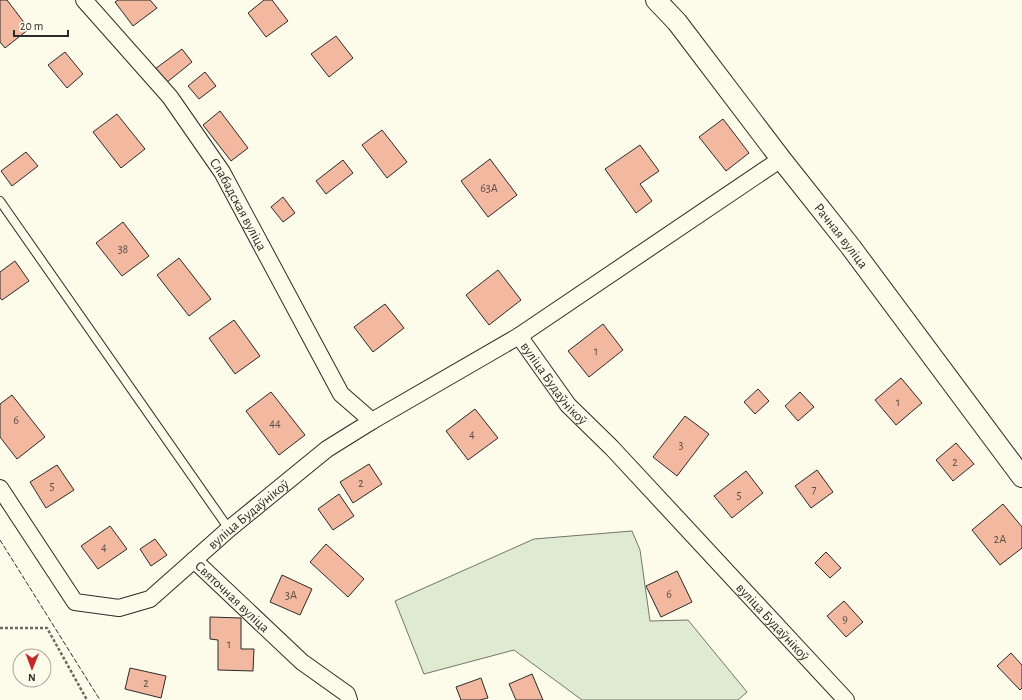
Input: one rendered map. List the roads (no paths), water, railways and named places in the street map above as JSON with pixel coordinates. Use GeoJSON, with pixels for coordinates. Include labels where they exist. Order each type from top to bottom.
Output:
{"type":"FeatureCollection","features":[{"type":"Feature","properties":{"kind":"street","name":"Слабадская вуліца"},"geometry":{"type":"LineString","coordinates":[[84,0],[170,97],[218,166],[341,394],[372,421]]}},
{"type":"Feature","properties":{"kind":"street","name":"Рачная вуліца"},"geometry":{"type":"LineString","coordinates":[[656,0],[677,22],[781,159],[850,246],[1022,477]]}},
{"type":"Feature","properties":{"kind":"street"},"geometry":{"type":"LineString","coordinates":[[519,336],[781,159]]}},
{"type":"Feature","properties":{"kind":"street","name":"вуліца Будаўнікоў"},"geometry":{"type":"LineString","coordinates":[[194,560],[229,529],[327,450],[372,421],[519,336],[568,405],[612,448],[846,700]]}},
{"type":"Feature","properties":{"kind":"street","name":"Святочная вуліца"},"geometry":{"type":"LineString","coordinates":[[0,488],[75,602],[119,608],[150,599],[194,560],[302,662],[348,694],[349,700]]}},
{"type":"Feature","properties":{"kind":"lane"},"geometry":{"type":"LineString","coordinates":[[0,201],[229,529]]}}]}
